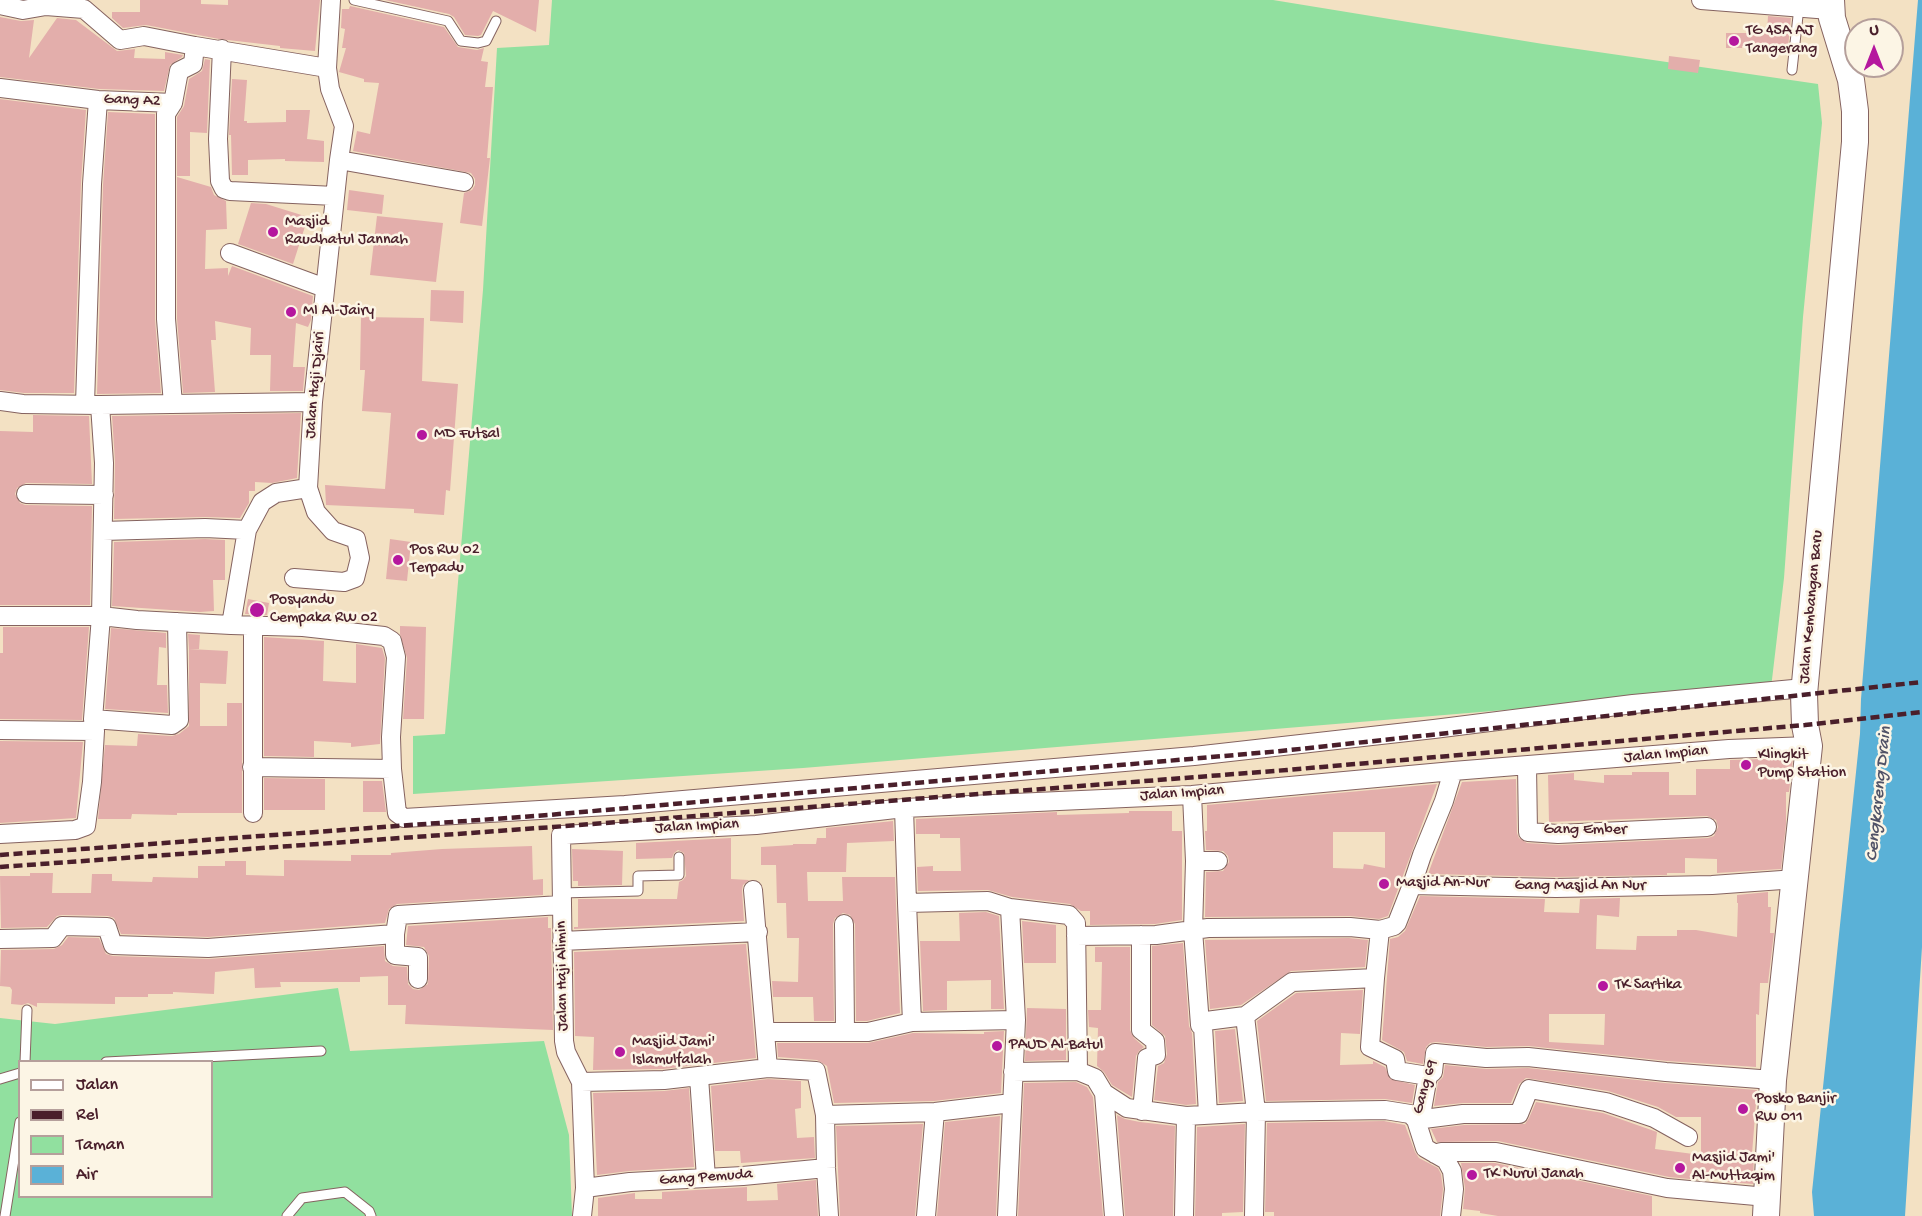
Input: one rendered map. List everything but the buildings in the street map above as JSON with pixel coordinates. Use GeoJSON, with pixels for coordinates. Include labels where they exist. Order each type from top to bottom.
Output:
{"type":"FeatureCollection","features":[{"type":"Feature","properties":{"kind":"main road","name":"Jalan Kembangan Baru"},"geometry":{"type":"LineString","coordinates":[[1766,1206],[1778,988],[1796,879],[1809,746],[1805,725],[1804,688],[1855,142],[1855,111],[1851,80],[1831,5]]}},
{"type":"Feature","properties":{"kind":"street","name":"Jalan Haji Djairi"},"geometry":{"type":"LineString","coordinates":[[308,488],[313,402],[344,126],[330,89],[327,68],[331,0]]}},
{"type":"Feature","properties":{"kind":"street"},"geometry":{"type":"LineString","coordinates":[[1701,0],[1799,7],[1831,5]]}},
{"type":"Feature","properties":{"kind":"street"},"geometry":{"type":"LineString","coordinates":[[0,5],[23,10],[46,6],[84,9],[120,40],[144,36],[327,68]]}},
{"type":"Feature","properties":{"kind":"street","name":"Gang A2"},"geometry":{"type":"LineString","coordinates":[[0,88],[98,100],[173,103],[179,71],[193,64],[195,46]]}},
{"type":"Feature","properties":{"kind":"street"},"geometry":{"type":"LineString","coordinates":[[222,49],[218,139],[220,181],[224,189],[336,196]]}},
{"type":"Feature","properties":{"kind":"street"},"geometry":{"type":"LineString","coordinates":[[0,834],[75,830],[86,826],[101,616],[104,495],[104,464],[93,405],[92,184],[98,100]]}},
{"type":"Feature","properties":{"kind":"street"},"geometry":{"type":"LineString","coordinates":[[173,103],[165,114],[166,319],[173,404]]}},
{"type":"Feature","properties":{"kind":"street"},"geometry":{"type":"LineString","coordinates":[[339,160],[464,182]]}},
{"type":"Feature","properties":{"kind":"street"},"geometry":{"type":"LineString","coordinates":[[230,253],[326,288]]}},
{"type":"Feature","properties":{"kind":"street"},"geometry":{"type":"LineString","coordinates":[[0,401],[23,404],[93,405],[313,402]]}},
{"type":"Feature","properties":{"kind":"street"},"geometry":{"type":"LineString","coordinates":[[231,625],[247,530],[261,502],[276,493],[308,488],[316,512],[333,531],[356,539],[360,558],[355,578],[344,582],[294,578]]}},
{"type":"Feature","properties":{"kind":"street"},"geometry":{"type":"LineString","coordinates":[[26,494],[104,495]]}},
{"type":"Feature","properties":{"kind":"street"},"geometry":{"type":"LineString","coordinates":[[103,531],[205,528],[247,530]]}},
{"type":"Feature","properties":{"kind":"street"},"geometry":{"type":"LineString","coordinates":[[0,616],[101,616],[314,628],[375,635],[392,641],[396,657],[391,737],[392,769],[397,813],[401,818],[547,810],[1194,756],[1422,731],[1633,704],[1804,688]]}},
{"type":"Feature","properties":{"kind":"street"},"geometry":{"type":"LineString","coordinates":[[0,730],[172,724],[179,720],[177,622]]}},
{"type":"Feature","properties":{"kind":"street"},"geometry":{"type":"LineString","coordinates":[[253,626],[253,813]]}},
{"type":"Feature","properties":{"kind":"street","name":"Jalan Impian"},"geometry":{"type":"LineString","coordinates":[[561,838],[756,825],[904,808],[1192,795],[1729,749],[1809,746]]}},
{"type":"Feature","properties":{"kind":"street","name":"Gang Ember"},"geometry":{"type":"LineString","coordinates":[[1527,766],[1528,832],[1558,834],[1707,826]]}},
{"type":"Feature","properties":{"kind":"street"},"geometry":{"type":"LineString","coordinates":[[252,767],[392,769]]}},
{"type":"Feature","properties":{"kind":"street"},"geometry":{"type":"LineString","coordinates":[[1076,936],[1141,935],[1208,928],[1350,927],[1380,930],[1394,926],[1444,801],[1453,771]]}},
{"type":"Feature","properties":{"kind":"street"},"geometry":{"type":"LineString","coordinates":[[1192,795],[1195,861],[1193,930],[1200,1025],[1203,1026]]}},
{"type":"Feature","properties":{"kind":"street"},"geometry":{"type":"LineString","coordinates":[[904,808],[912,1023]]}},
{"type":"Feature","properties":{"kind":"street"},"geometry":{"type":"LineString","coordinates":[[547,810],[553,827],[561,838]]}},
{"type":"Feature","properties":{"kind":"street","name":"Jalan Haji Alimin"},"geometry":{"type":"LineString","coordinates":[[561,838],[564,1041],[581,1082],[585,1188],[582,1216]]}},
{"type":"Feature","properties":{"kind":"street"},"geometry":{"type":"LineString","coordinates":[[1195,861],[1218,861]]}},
{"type":"Feature","properties":{"kind":"street","name":"Gang Masjid An Nur"},"geometry":{"type":"LineString","coordinates":[[1412,885],[1515,888],[1620,887],[1712,885],[1796,879]]}},
{"type":"Feature","properties":{"kind":"street"},"geometry":{"type":"LineString","coordinates":[[753,890],[768,1068]]}},
{"type":"Feature","properties":{"kind":"street"},"geometry":{"type":"LineString","coordinates":[[418,979],[418,957],[395,955],[398,915],[561,899]]}},
{"type":"Feature","properties":{"kind":"street"},"geometry":{"type":"LineString","coordinates":[[907,903],[988,901],[1010,908],[1069,915],[1076,923],[1078,1071]]}},
{"type":"Feature","properties":{"kind":"street"},"geometry":{"type":"LineString","coordinates":[[1007,1216],[1016,1020],[1010,908]]}},
{"type":"Feature","properties":{"kind":"street"},"geometry":{"type":"LineString","coordinates":[[844,924],[845,1032]]}},
{"type":"Feature","properties":{"kind":"street"},"geometry":{"type":"LineString","coordinates":[[0,939],[53,938],[62,926],[107,927],[113,945],[163,947],[208,948],[395,934]]}},
{"type":"Feature","properties":{"kind":"street"},"geometry":{"type":"LineString","coordinates":[[1380,930],[1370,1047],[1395,1059],[1398,1071],[1428,1076]]}},
{"type":"Feature","properties":{"kind":"street"},"geometry":{"type":"LineString","coordinates":[[562,941],[758,932]]}},
{"type":"Feature","properties":{"kind":"street"},"geometry":{"type":"LineString","coordinates":[[1141,935],[1141,1030],[1155,1041],[1156,1055],[1147,1058],[1142,1111]]}},
{"type":"Feature","properties":{"kind":"street"},"geometry":{"type":"LineString","coordinates":[[1208,1114],[1203,1026],[1206,1021],[1245,1016],[1292,982],[1375,978]]}},
{"type":"Feature","properties":{"kind":"street"},"geometry":{"type":"LineString","coordinates":[[1245,1016],[1256,1112],[1254,1216]]}},
{"type":"Feature","properties":{"kind":"street"},"geometry":{"type":"LineString","coordinates":[[765,1032],[876,1031],[912,1023],[1016,1020]]}},
{"type":"Feature","properties":{"kind":"street","name":"Gang 69"},"geometry":{"type":"LineString","coordinates":[[1416,1120],[1422,1110],[1428,1076],[1433,1072],[1435,1053],[1486,1058],[1528,1057],[1666,1072],[1773,1080]]}},
{"type":"Feature","properties":{"kind":"street"},"geometry":{"type":"LineString","coordinates":[[581,1082],[699,1077],[768,1068],[816,1071],[825,1115],[830,1216]]}},
{"type":"Feature","properties":{"kind":"street"},"geometry":{"type":"LineString","coordinates":[[1013,1072],[1078,1071],[1095,1078],[1104,1093],[1126,1108],[1186,1116],[1256,1112],[1385,1110],[1410,1114],[1416,1120],[1425,1148],[1446,1160],[1452,1172],[1454,1189],[1452,1216]]}},
{"type":"Feature","properties":{"kind":"street"},"geometry":{"type":"LineString","coordinates":[[699,1077],[706,1178]]}},
{"type":"Feature","properties":{"kind":"street"},"geometry":{"type":"LineString","coordinates":[[1416,1120],[1463,1114],[1519,1114],[1529,1089],[1606,1102],[1654,1118],[1688,1137]]}},
{"type":"Feature","properties":{"kind":"street"},"geometry":{"type":"LineString","coordinates":[[1104,1093],[1114,1216]]}},
{"type":"Feature","properties":{"kind":"street"},"geometry":{"type":"LineString","coordinates":[[825,1115],[935,1112],[1012,1102]]}},
{"type":"Feature","properties":{"kind":"street"},"geometry":{"type":"LineString","coordinates":[[926,1216],[935,1112]]}},
{"type":"Feature","properties":{"kind":"street"},"geometry":{"type":"LineString","coordinates":[[1184,1216],[1186,1116]]}},
{"type":"Feature","properties":{"kind":"street"},"geometry":{"type":"LineString","coordinates":[[1435,1154],[1451,1151],[1496,1152],[1766,1206]]}},
{"type":"Feature","properties":{"kind":"street","name":"Gang Pemuda"},"geometry":{"type":"LineString","coordinates":[[585,1188],[630,1182],[826,1168]]}},
{"type":"Feature","properties":{"kind":"lane"},"geometry":{"type":"LineString","coordinates":[[354,0],[448,21],[461,41],[478,44],[486,41],[496,21]]}},
{"type":"Feature","properties":{"kind":"lane"},"geometry":{"type":"LineString","coordinates":[[1792,70],[1799,7]]}},
{"type":"Feature","properties":{"kind":"lane"},"geometry":{"type":"LineString","coordinates":[[561,899],[638,891],[638,876],[679,875],[679,857]]}},
{"type":"Feature","properties":{"kind":"lane"},"geometry":{"type":"LineString","coordinates":[[25,1060],[27,1010]]}},
{"type":"Feature","properties":{"kind":"lane"},"geometry":{"type":"LineString","coordinates":[[145,1060],[321,1051]]}},
{"type":"Feature","properties":{"kind":"lane"},"geometry":{"type":"LineString","coordinates":[[0,1079],[18,1074]]}},
{"type":"Feature","properties":{"kind":"lane"},"geometry":{"type":"LineString","coordinates":[[5,1216],[18,1135]]}},
{"type":"Feature","properties":{"kind":"lane"},"geometry":{"type":"LineString","coordinates":[[286,1216],[302,1198],[345,1192],[369,1211],[371,1216]]}},
{"type":"Feature","properties":{"kind":"green space"},"geometry":{"type":"Polygon","coordinates":[[[552,0],[1273,0],[1543,44],[1818,84],[1822,123],[1803,317],[1784,578],[1771,688],[803,768],[413,794],[413,736],[445,734],[483,290],[497,48],[549,45],[552,0]]]}},
{"type":"Feature","properties":{"kind":"green space"},"geometry":{"type":"Polygon","coordinates":[[[338,988],[350,1051],[544,1041],[569,1135],[572,1216],[0,1216],[0,1018],[55,1024],[338,988]]]}},
{"type":"Feature","properties":{"kind":"water","name":"Cengkareng Drain"},"geometry":{"type":"Polygon","coordinates":[[[1918,0],[1922,0],[1922,947],[1905,1216],[1814,1216],[1812,1192],[1860,734],[1918,0]]]}},
{"type":"Feature","properties":{"kind":"railway"},"geometry":{"type":"LineString","coordinates":[[0,855],[548,815],[1281,751],[1922,682]]}},
{"type":"Feature","properties":{"kind":"railway"},"geometry":{"type":"LineString","coordinates":[[0,867],[1287,770],[1805,725],[1922,712]]}},
{"type":"Feature","properties":{"kind":"place","name":"TG 45A AJ Tangerang"},"geometry":{"type":"Point","coordinates":[1734,41]}},
{"type":"Feature","properties":{"kind":"place","name":"Masjid Raudhatul Jannah"},"geometry":{"type":"Point","coordinates":[273,232]}},
{"type":"Feature","properties":{"kind":"place","name":"MI Al-Jairy"},"geometry":{"type":"Point","coordinates":[291,312]}},
{"type":"Feature","properties":{"kind":"place","name":"MD Futsal"},"geometry":{"type":"Point","coordinates":[422,435]}},
{"type":"Feature","properties":{"kind":"place","name":"Pos RW 02 Terpadu"},"geometry":{"type":"Point","coordinates":[398,560]}},
{"type":"Feature","properties":{"kind":"place","name":"Posyandu Cempaka RW 02"},"geometry":{"type":"Point","coordinates":[257,610]}},
{"type":"Feature","properties":{"kind":"place","name":"Klingkit Pump Station"},"geometry":{"type":"Point","coordinates":[1746,765]}},
{"type":"Feature","properties":{"kind":"place","name":"Masjid An-Nur"},"geometry":{"type":"Point","coordinates":[1384,884]}},
{"type":"Feature","properties":{"kind":"place","name":"TK Sartika"},"geometry":{"type":"Point","coordinates":[1603,986]}},
{"type":"Feature","properties":{"kind":"place","name":"PAUD Al-Batul"},"geometry":{"type":"Point","coordinates":[997,1046]}},
{"type":"Feature","properties":{"kind":"place","name":"Masjid Jami' Islamulfalah"},"geometry":{"type":"Point","coordinates":[620,1052]}},
{"type":"Feature","properties":{"kind":"place","name":"Posko Banjir RW 011"},"geometry":{"type":"Point","coordinates":[1743,1109]}},
{"type":"Feature","properties":{"kind":"place","name":"Masjid Jami' Al-Muttaqim"},"geometry":{"type":"Point","coordinates":[1680,1168]}},
{"type":"Feature","properties":{"kind":"place","name":"TK Nurul Janah"},"geometry":{"type":"Point","coordinates":[1472,1175]}}]}
